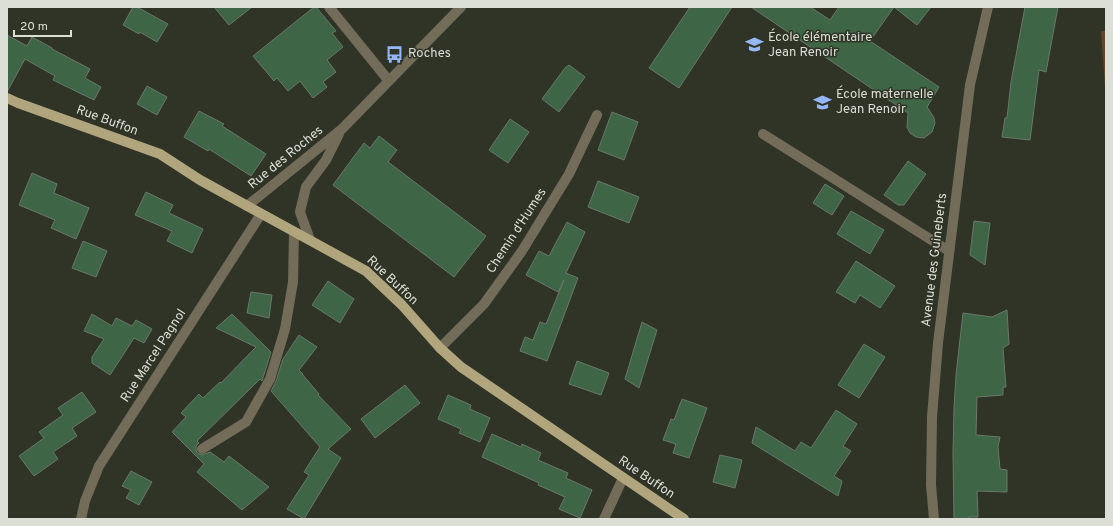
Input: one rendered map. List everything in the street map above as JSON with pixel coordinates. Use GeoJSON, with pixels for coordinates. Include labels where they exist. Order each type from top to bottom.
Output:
{"type":"FeatureCollection","features":[{"type":"Feature","properties":{"kind":"main road","name":"Rue Buffon"},"geometry":{"type":"LineString","coordinates":[[7,98],[160,154],[200,180],[366,271],[402,306],[460,368],[684,519]]}},
{"type":"Feature","properties":{"kind":"street"},"geometry":{"type":"LineString","coordinates":[[329,7],[389,81]]}},
{"type":"Feature","properties":{"kind":"street","name":"Rue des Roches"},"geometry":{"type":"LineString","coordinates":[[247,206],[342,129],[461,7]]}},
{"type":"Feature","properties":{"kind":"street","name":"Avenue des Guineberts"},"geometry":{"type":"LineString","coordinates":[[934,519],[931,485],[932,416],[938,343],[970,85],[988,7]]}},
{"type":"Feature","properties":{"kind":"street","name":"Chemin d'Humes"},"geometry":{"type":"LineString","coordinates":[[440,348],[484,304],[522,251],[569,174],[598,115]]}},
{"type":"Feature","properties":{"kind":"street","name":"Rue des Roches"},"geometry":{"type":"LineString","coordinates":[[310,240],[300,212],[306,187],[326,160],[342,129]]}},
{"type":"Feature","properties":{"kind":"street"},"geometry":{"type":"LineString","coordinates":[[763,134],[949,251]]}},
{"type":"Feature","properties":{"kind":"street","name":"Rue Marcel Pagnol"},"geometry":{"type":"LineString","coordinates":[[81,519],[99,466],[261,214]]}},
{"type":"Feature","properties":{"kind":"street"},"geometry":{"type":"LineString","coordinates":[[202,449],[246,422],[270,379],[284,329],[293,282],[294,232]]}},
{"type":"Feature","properties":{"kind":"street"},"geometry":{"type":"LineString","coordinates":[[604,519],[623,478]]}},
{"type":"Feature","properties":{"kind":"shaded area"},"geometry":{"type":"Polygon","coordinates":[[[1101,31],[1106,31],[1106,102],[1101,31]]]}},
{"type":"Feature","properties":{"kind":"building"},"geometry":{"type":"Polygon","coordinates":[[[133,7],[137,7],[168,24],[157,42],[140,32],[139,34],[123,25],[133,7]]]}},
{"type":"Feature","properties":{"kind":"building"},"geometry":{"type":"Polygon","coordinates":[[[214,7],[252,7],[229,25],[214,7]]]}},
{"type":"Feature","properties":{"kind":"building"},"geometry":{"type":"Polygon","coordinates":[[[314,7],[316,7],[336,31],[332,33],[343,47],[327,60],[336,72],[323,82],[327,87],[313,98],[300,81],[288,91],[277,78],[274,81],[253,56],[314,7]]]}},
{"type":"Feature","properties":{"kind":"building"},"geometry":{"type":"Polygon","coordinates":[[[690,7],[732,7],[679,88],[649,68],[690,7]]]}},
{"type":"Feature","properties":{"kind":"building"},"geometry":{"type":"Polygon","coordinates":[[[751,7],[810,7],[830,20],[839,7],[894,7],[870,41],[939,87],[927,107],[934,118],[935,123],[932,132],[924,138],[916,137],[910,133],[907,127],[908,113],[751,7]]]}},
{"type":"Feature","properties":{"kind":"building"},"geometry":{"type":"Polygon","coordinates":[[[894,7],[931,7],[917,25],[894,7]]]}},
{"type":"Feature","properties":{"kind":"building"},"geometry":{"type":"Polygon","coordinates":[[[1025,7],[1058,7],[1046,72],[1039,70],[1030,140],[1002,137],[1005,118],[1007,118],[1011,82],[1025,7]]]}},
{"type":"Feature","properties":{"kind":"building"},"geometry":{"type":"Polygon","coordinates":[[[7,35],[27,46],[32,37],[90,69],[85,78],[101,87],[94,100],[53,80],[55,76],[25,59],[7,92],[7,35]]]}},
{"type":"Feature","properties":{"kind":"building"},"geometry":{"type":"Polygon","coordinates":[[[569,65],[585,77],[559,112],[542,99],[565,68],[569,65]]]}},
{"type":"Feature","properties":{"kind":"building"},"geometry":{"type":"Polygon","coordinates":[[[147,86],[167,97],[157,115],[137,104],[147,86]]]}},
{"type":"Feature","properties":{"kind":"building"},"geometry":{"type":"Polygon","coordinates":[[[199,111],[224,124],[222,126],[266,154],[251,176],[209,149],[208,151],[184,137],[199,111]]]}},
{"type":"Feature","properties":{"kind":"building"},"geometry":{"type":"Polygon","coordinates":[[[612,112],[638,122],[624,160],[598,150],[612,112]]]}},
{"type":"Feature","properties":{"kind":"building"},"geometry":{"type":"Polygon","coordinates":[[[510,119],[529,132],[508,163],[489,150],[510,119]]]}},
{"type":"Feature","properties":{"kind":"building"},"geometry":{"type":"Polygon","coordinates":[[[379,136],[397,150],[388,162],[486,236],[454,277],[333,185],[364,143],[370,148],[379,136]]]}},
{"type":"Feature","properties":{"kind":"building"},"geometry":{"type":"Polygon","coordinates":[[[908,161],[926,174],[904,205],[898,205],[884,195],[908,161]]]}},
{"type":"Feature","properties":{"kind":"building"},"geometry":{"type":"Polygon","coordinates":[[[32,173],[57,184],[54,193],[89,208],[76,239],[51,228],[55,220],[19,205],[32,173]]]}},
{"type":"Feature","properties":{"kind":"building"},"geometry":{"type":"Polygon","coordinates":[[[598,181],[639,197],[629,223],[588,207],[598,181]]]}},
{"type":"Feature","properties":{"kind":"building"},"geometry":{"type":"Polygon","coordinates":[[[825,184],[844,196],[832,215],[813,203],[825,184]]]}},
{"type":"Feature","properties":{"kind":"building"},"geometry":{"type":"Polygon","coordinates":[[[146,192],[173,205],[169,213],[203,229],[192,253],[167,241],[172,231],[135,215],[146,192]]]}},
{"type":"Feature","properties":{"kind":"building"},"geometry":{"type":"Polygon","coordinates":[[[851,211],[884,230],[870,254],[837,234],[851,211]]]}},
{"type":"Feature","properties":{"kind":"building"},"geometry":{"type":"Polygon","coordinates":[[[974,221],[990,223],[985,265],[970,255],[974,221]]]}},
{"type":"Feature","properties":{"kind":"building"},"geometry":{"type":"Polygon","coordinates":[[[567,222],[585,232],[566,273],[578,278],[547,361],[520,351],[525,337],[533,340],[540,322],[546,324],[564,280],[558,292],[526,275],[539,251],[549,256],[567,222]]]}},
{"type":"Feature","properties":{"kind":"building"},"geometry":{"type":"Polygon","coordinates":[[[83,241],[107,251],[96,277],[72,268],[83,241]]]}},
{"type":"Feature","properties":{"kind":"building"},"geometry":{"type":"Polygon","coordinates":[[[856,261],[895,286],[880,308],[860,295],[855,303],[836,292],[856,261]]]}},
{"type":"Feature","properties":{"kind":"building"},"geometry":{"type":"Polygon","coordinates":[[[328,281],[354,299],[340,323],[312,305],[328,281]]]}},
{"type":"Feature","properties":{"kind":"building"},"geometry":{"type":"Polygon","coordinates":[[[251,292],[272,295],[269,318],[247,313],[251,292]]]}},
{"type":"Feature","properties":{"kind":"building"},"geometry":{"type":"Polygon","coordinates":[[[1007,310],[1009,344],[1003,348],[1006,387],[1003,387],[1003,395],[977,397],[976,435],[1000,437],[998,447],[1000,469],[1007,470],[1007,492],[977,491],[978,517],[969,517],[969,519],[954,519],[954,408],[963,313],[992,317],[1007,310]]]}},
{"type":"Feature","properties":{"kind":"building"},"geometry":{"type":"Polygon","coordinates":[[[92,314],[112,326],[116,318],[132,326],[136,320],[152,329],[144,343],[134,338],[110,375],[92,363],[92,357],[104,339],[84,331],[92,314]]]}},
{"type":"Feature","properties":{"kind":"building"},"geometry":{"type":"Polygon","coordinates":[[[232,314],[271,352],[262,381],[260,379],[197,441],[199,443],[196,446],[196,450],[197,453],[202,455],[210,452],[224,462],[229,456],[269,487],[242,510],[197,472],[204,464],[172,432],[186,417],[181,413],[199,394],[203,398],[220,382],[221,383],[256,347],[216,328],[232,314]]]}},
{"type":"Feature","properties":{"kind":"building"},"geometry":{"type":"Polygon","coordinates":[[[642,322],[657,330],[639,388],[625,379],[642,322]]]}},
{"type":"Feature","properties":{"kind":"building"},"geometry":{"type":"Polygon","coordinates":[[[299,335],[317,347],[299,370],[319,394],[318,395],[351,429],[328,449],[341,458],[304,519],[287,509],[309,475],[304,472],[320,447],[271,391],[283,359],[299,335]]]}},
{"type":"Feature","properties":{"kind":"building"},"geometry":{"type":"Polygon","coordinates":[[[864,344],[885,357],[859,398],[838,385],[864,344]]]}},
{"type":"Feature","properties":{"kind":"building"},"geometry":{"type":"Polygon","coordinates":[[[577,361],[609,373],[601,395],[569,384],[577,361]]]}},
{"type":"Feature","properties":{"kind":"building"},"geometry":{"type":"Polygon","coordinates":[[[405,385],[420,403],[375,438],[361,419],[405,385]]]}},
{"type":"Feature","properties":{"kind":"building"},"geometry":{"type":"Polygon","coordinates":[[[82,392],[96,412],[72,428],[77,436],[53,452],[58,459],[34,476],[19,456],[44,438],[39,432],[63,415],[58,408],[82,392]]]}},
{"type":"Feature","properties":{"kind":"building"},"geometry":{"type":"Polygon","coordinates":[[[448,395],[471,405],[470,409],[490,418],[480,442],[459,433],[461,429],[438,419],[448,395]]]}},
{"type":"Feature","properties":{"kind":"building"},"geometry":{"type":"Polygon","coordinates":[[[682,399],[707,408],[689,458],[673,453],[676,444],[663,440],[671,419],[674,420],[682,399]]]}},
{"type":"Feature","properties":{"kind":"building"},"geometry":{"type":"Polygon","coordinates":[[[836,410],[857,424],[843,446],[851,451],[834,476],[842,481],[838,496],[752,443],[756,427],[795,451],[801,442],[811,448],[836,410]]]}},
{"type":"Feature","properties":{"kind":"building"},"geometry":{"type":"Polygon","coordinates":[[[492,434],[521,447],[522,444],[541,453],[538,460],[568,473],[566,478],[592,490],[580,518],[559,509],[565,497],[538,485],[539,483],[482,457],[492,434]]]}},
{"type":"Feature","properties":{"kind":"building"},"geometry":{"type":"Polygon","coordinates":[[[720,455],[742,460],[735,488],[713,482],[720,455]]]}},
{"type":"Feature","properties":{"kind":"building"},"geometry":{"type":"Polygon","coordinates":[[[131,471],[152,482],[139,505],[126,498],[131,490],[122,486],[131,471]]]}},
{"type":"Feature","properties":{"kind":"place","name":"École élémentaire Jean Renoir"},"geometry":{"type":"Point","coordinates":[755,45]}},
{"type":"Feature","properties":{"kind":"place","name":"Roches"},"geometry":{"type":"Point","coordinates":[395,54]}},
{"type":"Feature","properties":{"kind":"place","name":"École maternelle Jean Renoir"},"geometry":{"type":"Point","coordinates":[823,102]}}]}
